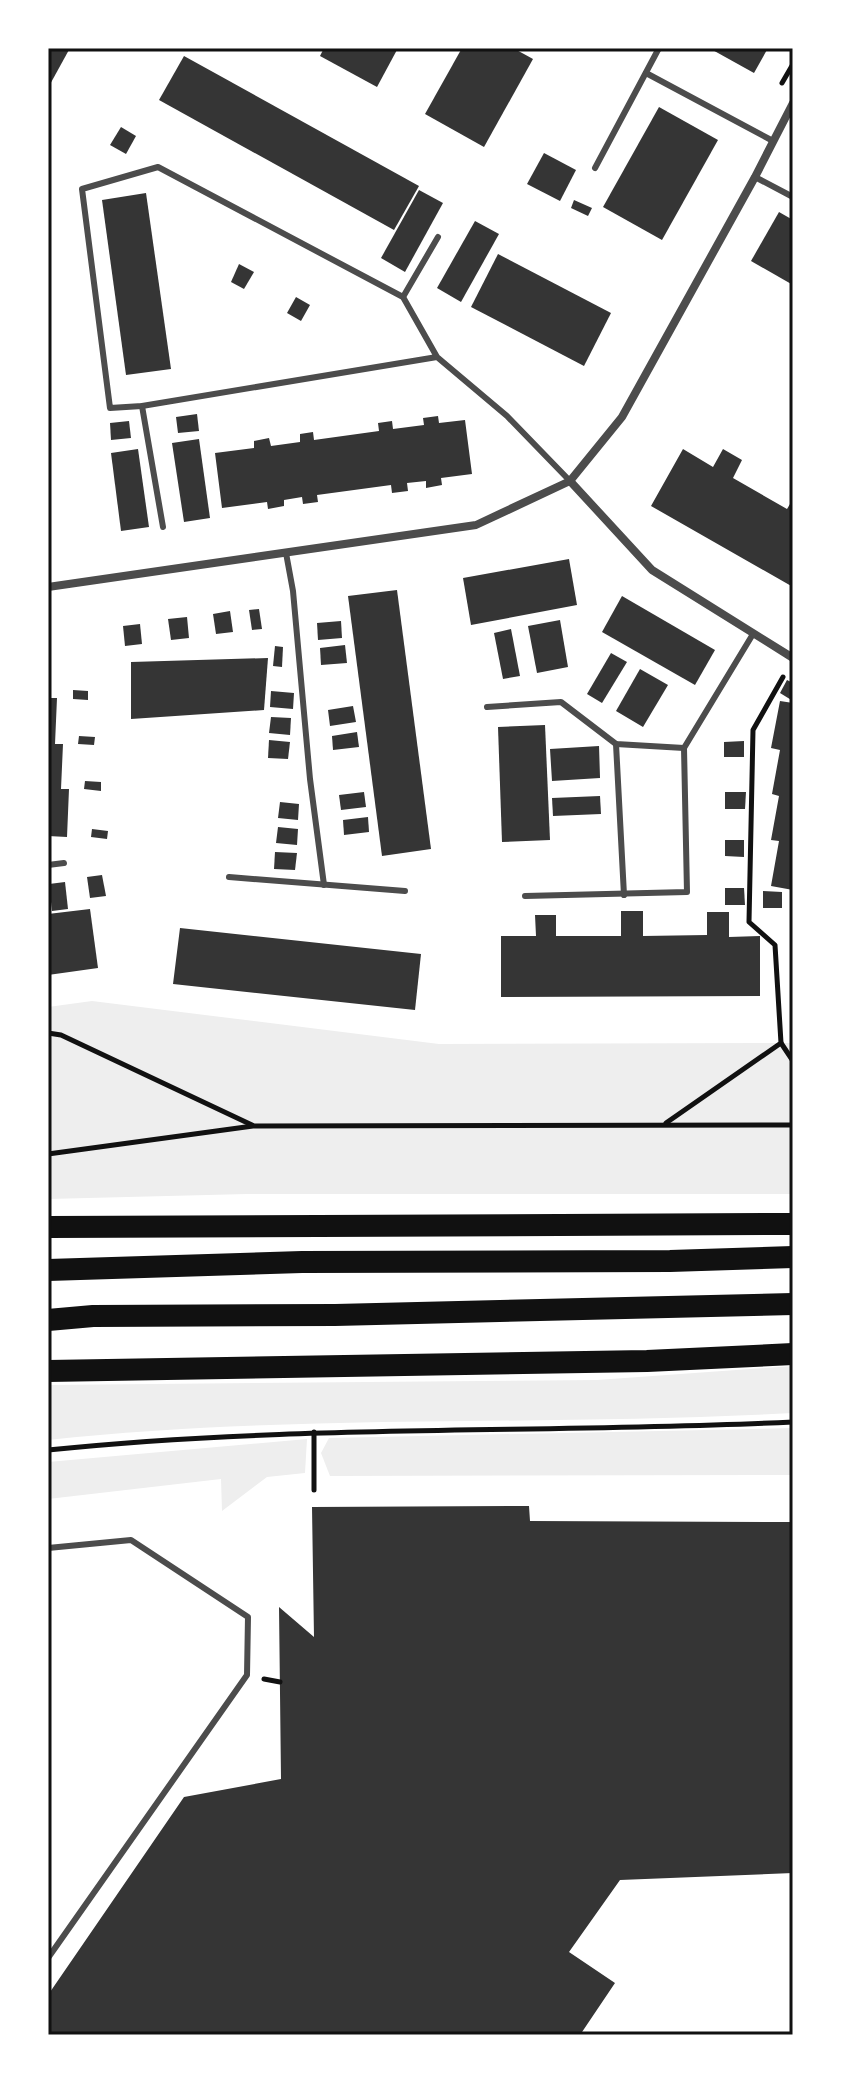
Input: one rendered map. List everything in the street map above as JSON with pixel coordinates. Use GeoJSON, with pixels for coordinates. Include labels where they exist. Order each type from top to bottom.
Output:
{"type":"FeatureCollection","features":[{"type":"Feature","properties":{"kind":"highway"},"geometry":{"type":"LineString","coordinates":[[48,1227],[793,1224]]}},
{"type":"Feature","properties":{"kind":"highway"},"geometry":{"type":"LineString","coordinates":[[48,1270],[302,1262],[670,1261],[793,1257]]}},
{"type":"Feature","properties":{"kind":"highway"},"geometry":{"type":"LineString","coordinates":[[48,1320],[93,1316],[335,1315],[793,1304]]}},
{"type":"Feature","properties":{"kind":"highway"},"geometry":{"type":"LineString","coordinates":[[48,1371],[631,1362],[793,1354]]}},
{"type":"Feature","properties":{"kind":"street"},"geometry":{"type":"LineString","coordinates":[[48,587],[476,525],[570,481],[622,417],[793,103]]}},
{"type":"Feature","properties":{"kind":"street"},"geometry":{"type":"LineString","coordinates":[[570,481],[652,570],[753,634],[791,654]]}},
{"type":"Feature","properties":{"kind":"lane"},"geometry":{"type":"LineString","coordinates":[[595,168],[659,48]]}},
{"type":"Feature","properties":{"kind":"lane"},"geometry":{"type":"LineString","coordinates":[[646,73],[773,141]]}},
{"type":"Feature","properties":{"kind":"lane"},"geometry":{"type":"LineString","coordinates":[[437,357],[142,406],[110,408],[82,189],[158,167],[403,297],[437,357],[507,416],[570,481]]}},
{"type":"Feature","properties":{"kind":"lane"},"geometry":{"type":"LineString","coordinates":[[755,177],[793,197]]}},
{"type":"Feature","properties":{"kind":"lane"},"geometry":{"type":"LineString","coordinates":[[403,297],[438,237]]}},
{"type":"Feature","properties":{"kind":"lane"},"geometry":{"type":"LineString","coordinates":[[142,406],[163,527]]}},
{"type":"Feature","properties":{"kind":"lane"},"geometry":{"type":"LineString","coordinates":[[286,553],[293,591],[310,779],[324,885]]}},
{"type":"Feature","properties":{"kind":"lane"},"geometry":{"type":"LineString","coordinates":[[525,896],[687,892],[684,748],[753,634]]}},
{"type":"Feature","properties":{"kind":"lane"},"geometry":{"type":"LineString","coordinates":[[487,707],[561,702],[616,744],[684,748]]}},
{"type":"Feature","properties":{"kind":"lane"},"geometry":{"type":"LineString","coordinates":[[616,744],[624,895]]}},
{"type":"Feature","properties":{"kind":"lane"},"geometry":{"type":"LineString","coordinates":[[48,865],[64,863]]}},
{"type":"Feature","properties":{"kind":"lane"},"geometry":{"type":"LineString","coordinates":[[229,877],[405,891]]}},
{"type":"Feature","properties":{"kind":"lane"},"geometry":{"type":"LineString","coordinates":[[48,1548],[131,1540],[248,1617],[247,1675],[48,1958]]}},
{"type":"Feature","properties":{"kind":"path"},"geometry":{"type":"LineString","coordinates":[[791,654],[753,730],[749,922],[775,945],[781,1043],[793,1061]]}},
{"type":"Feature","properties":{"kind":"path"},"geometry":{"type":"LineString","coordinates":[[48,1033],[61,1035],[253,1126]]}},
{"type":"Feature","properties":{"kind":"path"},"geometry":{"type":"LineString","coordinates":[[664,1124],[781,1043]]}},
{"type":"Feature","properties":{"kind":"path"},"geometry":{"type":"LineString","coordinates":[[48,1154],[253,1126],[793,1125]]}},
{"type":"Feature","properties":{"kind":"path"},"geometry":{"type":"LineString","coordinates":[[48,1450],[152,1439],[314,1432],[793,1422]]}},
{"type":"Feature","properties":{"kind":"path"},"geometry":{"type":"LineString","coordinates":[[314,1432],[314,1490]]}},
{"type":"Feature","properties":{"kind":"shaded area"},"geometry":{"type":"Polygon","coordinates":[[[92,1001],[439,1044],[793,1043],[793,1194],[247,1194],[48,1199],[48,1007],[92,1001]]]}},
{"type":"Feature","properties":{"kind":"shaded area"},"geometry":{"type":"Polygon","coordinates":[[[793,1366],[793,1413],[234,1426],[48,1440],[48,1385],[597,1380],[793,1366]]]}},
{"type":"Feature","properties":{"kind":"shaded area"},"geometry":{"type":"Polygon","coordinates":[[[793,1428],[793,1475],[330,1476],[321,1453],[329,1438],[793,1428]]]}},
{"type":"Feature","properties":{"kind":"shaded area"},"geometry":{"type":"Polygon","coordinates":[[[307,1439],[305,1473],[267,1477],[222,1511],[221,1479],[48,1499],[48,1462],[307,1439]]]}},
{"type":"Feature","properties":{"kind":"building"},"geometry":{"type":"Polygon","coordinates":[[[48,48],[70,48],[48,88],[48,48]]]}},
{"type":"Feature","properties":{"kind":"building"},"geometry":{"type":"Polygon","coordinates":[[[324,48],[398,48],[377,87],[320,56],[324,48]]]}},
{"type":"Feature","properties":{"kind":"building"},"geometry":{"type":"Polygon","coordinates":[[[462,48],[513,48],[533,59],[484,147],[425,114],[462,48]]]}},
{"type":"Feature","properties":{"kind":"building"},"geometry":{"type":"Polygon","coordinates":[[[709,48],[768,48],[754,73],[709,48]]]}},
{"type":"Feature","properties":{"kind":"building"},"geometry":{"type":"Polygon","coordinates":[[[184,56],[419,186],[394,230],[159,100],[184,56]]]}},
{"type":"Feature","properties":{"kind":"building"},"geometry":{"type":"Polygon","coordinates":[[[659,107],[718,140],[662,240],[603,207],[659,107]]]}},
{"type":"Feature","properties":{"kind":"building"},"geometry":{"type":"Polygon","coordinates":[[[121,127],[136,136],[126,154],[110,145],[121,127]]]}},
{"type":"Feature","properties":{"kind":"building"},"geometry":{"type":"Polygon","coordinates":[[[544,153],[576,170],[560,201],[527,184],[544,153]]]}},
{"type":"Feature","properties":{"kind":"building"},"geometry":{"type":"Polygon","coordinates":[[[419,190],[443,203],[405,272],[381,258],[419,190]]]}},
{"type":"Feature","properties":{"kind":"building"},"geometry":{"type":"Polygon","coordinates":[[[146,193],[171,369],[126,375],[102,200],[146,193]]]}},
{"type":"Feature","properties":{"kind":"building"},"geometry":{"type":"Polygon","coordinates":[[[574,200],[592,208],[588,216],[571,208],[574,200]]]}},
{"type":"Feature","properties":{"kind":"building"},"geometry":{"type":"Polygon","coordinates":[[[779,212],[793,220],[793,285],[751,261],[779,212]]]}},
{"type":"Feature","properties":{"kind":"building"},"geometry":{"type":"Polygon","coordinates":[[[475,221],[499,234],[461,302],[437,288],[475,221]]]}},
{"type":"Feature","properties":{"kind":"building"},"geometry":{"type":"Polygon","coordinates":[[[498,254],[611,313],[584,366],[471,307],[498,254]]]}},
{"type":"Feature","properties":{"kind":"building"},"geometry":{"type":"Polygon","coordinates":[[[239,264],[254,272],[244,289],[231,282],[239,264]]]}},
{"type":"Feature","properties":{"kind":"building"},"geometry":{"type":"Polygon","coordinates":[[[296,297],[310,305],[301,321],[287,313],[296,297]]]}},
{"type":"Feature","properties":{"kind":"building"},"geometry":{"type":"Polygon","coordinates":[[[197,414],[199,431],[178,433],[176,417],[197,414]]]}},
{"type":"Feature","properties":{"kind":"building"},"geometry":{"type":"Polygon","coordinates":[[[438,416],[439,423],[465,420],[472,474],[441,478],[442,485],[426,488],[426,481],[407,483],[408,491],[392,493],[391,485],[317,495],[318,502],[303,504],[302,497],[284,500],[284,506],[268,509],[267,502],[222,508],[215,453],[254,448],[254,441],[269,438],[271,446],[300,442],[300,434],[313,432],[314,440],[379,431],[378,423],[392,421],[393,429],[424,425],[423,418],[438,416]]]}},
{"type":"Feature","properties":{"kind":"building"},"geometry":{"type":"Polygon","coordinates":[[[129,421],[131,438],[111,440],[110,423],[129,421]]]}},
{"type":"Feature","properties":{"kind":"building"},"geometry":{"type":"Polygon","coordinates":[[[199,439],[210,518],[184,522],[172,443],[199,439]]]}},
{"type":"Feature","properties":{"kind":"building"},"geometry":{"type":"Polygon","coordinates":[[[138,449],[149,527],[121,531],[111,453],[138,449]]]}},
{"type":"Feature","properties":{"kind":"building"},"geometry":{"type":"Polygon","coordinates":[[[683,449],[713,467],[723,449],[742,460],[733,478],[787,509],[793,499],[793,587],[651,506],[683,449]]]}},
{"type":"Feature","properties":{"kind":"building"},"geometry":{"type":"Polygon","coordinates":[[[569,559],[577,605],[471,625],[463,578],[569,559]]]}},
{"type":"Feature","properties":{"kind":"building"},"geometry":{"type":"Polygon","coordinates":[[[397,590],[431,849],[382,856],[348,596],[397,590]]]}},
{"type":"Feature","properties":{"kind":"building"},"geometry":{"type":"Polygon","coordinates":[[[622,596],[715,650],[695,685],[602,632],[622,596]]]}},
{"type":"Feature","properties":{"kind":"building"},"geometry":{"type":"Polygon","coordinates":[[[259,609],[262,629],[252,630],[249,610],[259,609]]]}},
{"type":"Feature","properties":{"kind":"building"},"geometry":{"type":"Polygon","coordinates":[[[230,611],[233,632],[216,634],[213,614],[230,611]]]}},
{"type":"Feature","properties":{"kind":"building"},"geometry":{"type":"Polygon","coordinates":[[[187,617],[189,638],[171,640],[168,619],[187,617]]]}},
{"type":"Feature","properties":{"kind":"building"},"geometry":{"type":"Polygon","coordinates":[[[560,620],[568,667],[537,673],[528,626],[560,620]]]}},
{"type":"Feature","properties":{"kind":"building"},"geometry":{"type":"Polygon","coordinates":[[[341,621],[342,638],[318,640],[317,623],[341,621]]]}},
{"type":"Feature","properties":{"kind":"building"},"geometry":{"type":"Polygon","coordinates":[[[140,624],[142,644],[125,646],[123,626],[140,624]]]}},
{"type":"Feature","properties":{"kind":"building"},"geometry":{"type":"Polygon","coordinates":[[[511,629],[520,676],[503,679],[494,633],[511,629]]]}},
{"type":"Feature","properties":{"kind":"building"},"geometry":{"type":"Polygon","coordinates":[[[345,645],[347,663],[321,665],[320,648],[345,645]]]}},
{"type":"Feature","properties":{"kind":"building"},"geometry":{"type":"Polygon","coordinates":[[[275,646],[283,647],[282,667],[273,666],[275,646]]]}},
{"type":"Feature","properties":{"kind":"building"},"geometry":{"type":"Polygon","coordinates":[[[611,653],[627,662],[602,703],[587,694],[611,653]]]}},
{"type":"Feature","properties":{"kind":"building"},"geometry":{"type":"Polygon","coordinates":[[[268,658],[264,710],[131,719],[131,662],[268,658]]]}},
{"type":"Feature","properties":{"kind":"building"},"geometry":{"type":"Polygon","coordinates":[[[640,669],[668,685],[643,727],[616,711],[640,669]]]}},
{"type":"Feature","properties":{"kind":"building"},"geometry":{"type":"Polygon","coordinates":[[[787,680],[793,683],[793,701],[780,693],[787,680]]]}},
{"type":"Feature","properties":{"kind":"building"},"geometry":{"type":"Polygon","coordinates":[[[73,690],[88,691],[88,700],[73,699],[73,690]]]}},
{"type":"Feature","properties":{"kind":"building"},"geometry":{"type":"Polygon","coordinates":[[[271,691],[294,693],[293,709],[270,707],[271,691]]]}},
{"type":"Feature","properties":{"kind":"building"},"geometry":{"type":"Polygon","coordinates":[[[48,698],[57,698],[55,744],[63,744],[61,789],[69,789],[67,837],[48,836],[48,698]]]}},
{"type":"Feature","properties":{"kind":"building"},"geometry":{"type":"Polygon","coordinates":[[[780,701],[793,703],[793,890],[771,886],[779,841],[771,840],[779,796],[772,794],[780,750],[771,748],[780,701]]]}},
{"type":"Feature","properties":{"kind":"building"},"geometry":{"type":"Polygon","coordinates":[[[353,706],[356,722],[330,726],[328,710],[353,706]]]}},
{"type":"Feature","properties":{"kind":"building"},"geometry":{"type":"Polygon","coordinates":[[[271,717],[291,718],[290,735],[269,733],[271,717]]]}},
{"type":"Feature","properties":{"kind":"building"},"geometry":{"type":"Polygon","coordinates":[[[545,725],[550,840],[502,842],[498,727],[545,725]]]}},
{"type":"Feature","properties":{"kind":"building"},"geometry":{"type":"Polygon","coordinates":[[[357,732],[359,747],[333,750],[332,736],[357,732]]]}},
{"type":"Feature","properties":{"kind":"building"},"geometry":{"type":"Polygon","coordinates":[[[79,736],[95,737],[94,745],[78,744],[79,736]]]}},
{"type":"Feature","properties":{"kind":"building"},"geometry":{"type":"Polygon","coordinates":[[[269,740],[290,742],[288,759],[268,758],[269,740]]]}},
{"type":"Feature","properties":{"kind":"building"},"geometry":{"type":"Polygon","coordinates":[[[744,741],[744,757],[724,757],[724,742],[744,741]]]}},
{"type":"Feature","properties":{"kind":"building"},"geometry":{"type":"Polygon","coordinates":[[[599,746],[600,778],[552,781],[550,749],[599,746]]]}},
{"type":"Feature","properties":{"kind":"building"},"geometry":{"type":"Polygon","coordinates":[[[85,781],[101,782],[101,791],[84,789],[85,781]]]}},
{"type":"Feature","properties":{"kind":"building"},"geometry":{"type":"Polygon","coordinates":[[[364,792],[366,807],[341,810],[339,795],[364,792]]]}},
{"type":"Feature","properties":{"kind":"building"},"geometry":{"type":"Polygon","coordinates":[[[725,792],[746,792],[745,809],[725,809],[725,792]]]}},
{"type":"Feature","properties":{"kind":"building"},"geometry":{"type":"Polygon","coordinates":[[[600,796],[601,814],[553,816],[552,798],[600,796]]]}},
{"type":"Feature","properties":{"kind":"building"},"geometry":{"type":"Polygon","coordinates":[[[280,802],[299,804],[298,820],[278,818],[280,802]]]}},
{"type":"Feature","properties":{"kind":"building"},"geometry":{"type":"Polygon","coordinates":[[[368,817],[369,832],[344,835],[343,820],[368,817]]]}},
{"type":"Feature","properties":{"kind":"building"},"geometry":{"type":"Polygon","coordinates":[[[278,827],[298,829],[297,845],[276,843],[278,827]]]}},
{"type":"Feature","properties":{"kind":"building"},"geometry":{"type":"Polygon","coordinates":[[[92,829],[108,831],[107,839],[91,837],[92,829]]]}},
{"type":"Feature","properties":{"kind":"building"},"geometry":{"type":"Polygon","coordinates":[[[725,840],[744,840],[744,857],[725,856],[725,840]]]}},
{"type":"Feature","properties":{"kind":"building"},"geometry":{"type":"Polygon","coordinates":[[[275,852],[297,853],[295,870],[274,869],[275,852]]]}},
{"type":"Feature","properties":{"kind":"building"},"geometry":{"type":"Polygon","coordinates":[[[102,875],[106,896],[90,898],[87,877],[102,875]]]}},
{"type":"Feature","properties":{"kind":"building"},"geometry":{"type":"Polygon","coordinates":[[[65,882],[68,909],[52,911],[49,884],[65,882]]]}},
{"type":"Feature","properties":{"kind":"building"},"geometry":{"type":"Polygon","coordinates":[[[725,888],[744,888],[745,905],[725,905],[725,888]]]}},
{"type":"Feature","properties":{"kind":"building"},"geometry":{"type":"Polygon","coordinates":[[[763,891],[782,892],[782,908],[763,908],[763,891]]]}},
{"type":"Feature","properties":{"kind":"building"},"geometry":{"type":"Polygon","coordinates":[[[90,909],[98,968],[48,975],[48,914],[90,909]]]}},
{"type":"Feature","properties":{"kind":"building"},"geometry":{"type":"Polygon","coordinates":[[[621,911],[643,911],[643,936],[707,935],[707,912],[729,912],[729,937],[760,936],[760,996],[501,997],[501,936],[536,936],[535,915],[556,915],[556,936],[621,936],[621,911]]]}},
{"type":"Feature","properties":{"kind":"building"},"geometry":{"type":"Polygon","coordinates":[[[180,928],[421,954],[415,1010],[173,984],[180,928]]]}},
{"type":"Feature","properties":{"kind":"building"},"geometry":{"type":"Polygon","coordinates":[[[529,1506],[530,1521],[793,1522],[793,1873],[620,1880],[569,1952],[615,1983],[580,2035],[48,2035],[48,1995],[184,1797],[281,1779],[279,1607],[314,1637],[312,1507],[529,1506]]]}}]}
